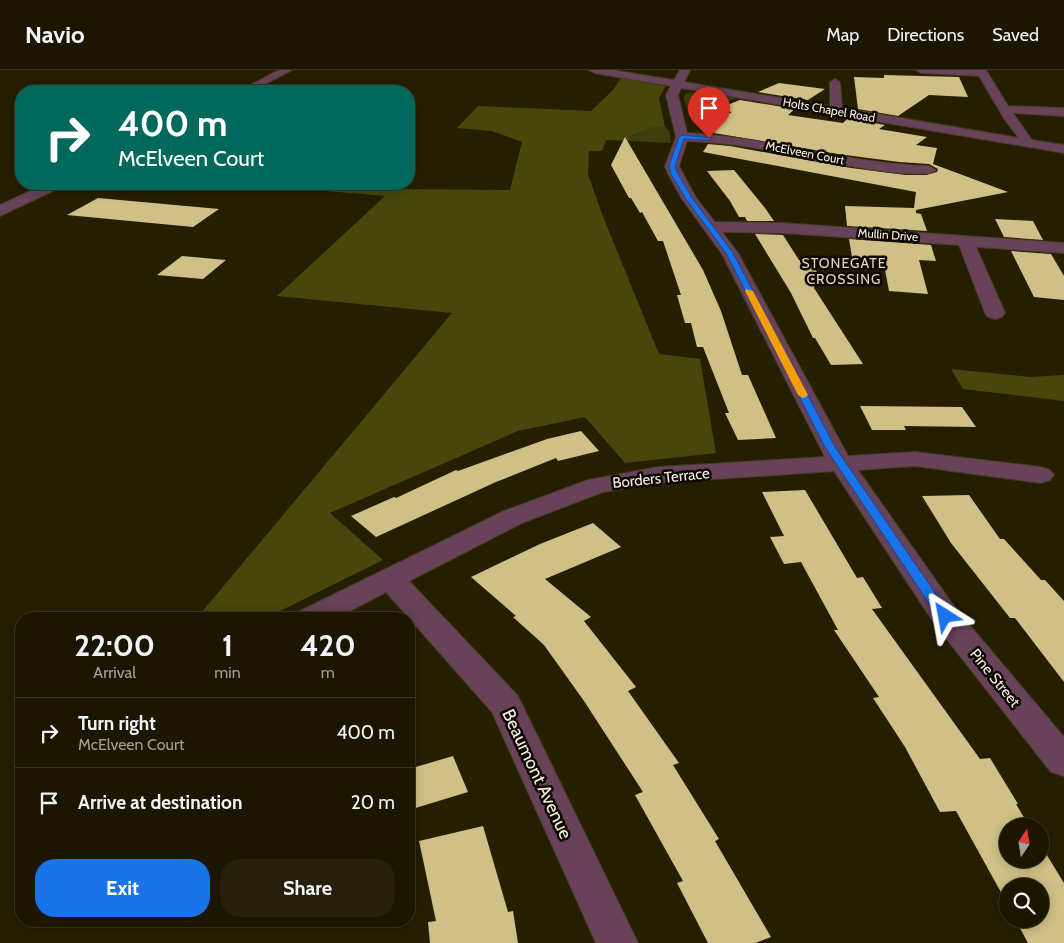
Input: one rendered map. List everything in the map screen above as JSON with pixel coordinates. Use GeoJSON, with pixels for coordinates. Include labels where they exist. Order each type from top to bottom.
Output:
{"type":"FeatureCollection","features":[{"type":"Feature","properties":{"kind":"street"},"geometry":{"type":"LineString","coordinates":[[256,85],[287,70]]}},
{"type":"Feature","properties":{"kind":"street","name":"Holts Chapel Road"},"geometry":{"type":"LineString","coordinates":[[594,70],[682,77],[836,111],[1064,149]]}},
{"type":"Feature","properties":{"kind":"street"},"geometry":{"type":"LineString","coordinates":[[921,70],[982,72],[1004,109],[1025,137],[1026,143]]}},
{"type":"Feature","properties":{"kind":"street"},"geometry":{"type":"LineString","coordinates":[[682,77],[672,95],[682,137]]}},
{"type":"Feature","properties":{"kind":"street"},"geometry":{"type":"LineString","coordinates":[[835,82],[836,111]]}},
{"type":"Feature","properties":{"kind":"street"},"geometry":{"type":"LineString","coordinates":[[1004,109],[1064,112]]}},
{"type":"Feature","properties":{"kind":"street","name":"McElveen Court"},"geometry":{"type":"LineString","coordinates":[[682,137],[766,146],[863,165],[929,170]]}},
{"type":"Feature","properties":{"kind":"street","name":"Pine Street"},"geometry":{"type":"LineString","coordinates":[[682,137],[672,166],[674,174],[689,199],[730,253],[830,447],[945,616],[1064,762]]}},
{"type":"Feature","properties":{"kind":"street"},"geometry":{"type":"LineString","coordinates":[[0,211],[44,190]]}},
{"type":"Feature","properties":{"kind":"street","name":"Mullin Drive"},"geometry":{"type":"LineString","coordinates":[[712,227],[783,228],[1064,248]]}},
{"type":"Feature","properties":{"kind":"street"},"geometry":{"type":"LineString","coordinates":[[964,240],[995,313]]}},
{"type":"Feature","properties":{"kind":"street","name":"Borders Terrace"},"geometry":{"type":"LineString","coordinates":[[323,612],[513,517],[597,485],[658,475],[915,459],[1041,475]]}},
{"type":"Feature","properties":{"kind":"street","name":"Beaumont Avenue"},"geometry":{"type":"LineString","coordinates":[[390,578],[506,705],[617,943]]}},
{"type":"Feature","properties":{"kind":"shaded area"},"geometry":{"type":"Polygon","coordinates":[[[621,78],[666,86],[659,98],[665,127],[654,127],[631,136],[629,141],[606,140],[602,151],[589,151],[588,174],[602,214],[659,354],[700,359],[716,453],[625,463],[585,417],[518,431],[330,513],[383,560],[278,612],[202,612],[452,313],[277,296],[385,196],[314,190],[510,190],[522,142],[492,131],[457,128],[478,106],[591,111],[613,90],[621,78]]]}},
{"type":"Feature","properties":{"kind":"shaded area"},"geometry":{"type":"Polygon","coordinates":[[[691,92],[735,98],[700,116],[689,116],[684,99],[685,95],[691,92]]]}},
{"type":"Feature","properties":{"kind":"shaded area"},"geometry":{"type":"Polygon","coordinates":[[[654,127],[665,127],[669,130],[671,143],[629,141],[631,136],[654,127]]]}},
{"type":"Feature","properties":{"kind":"shaded area"},"geometry":{"type":"Polygon","coordinates":[[[951,369],[1030,377],[1064,375],[1064,401],[963,389],[951,369]]]}},
{"type":"Feature","properties":{"kind":"building"},"geometry":{"type":"Polygon","coordinates":[[[884,75],[959,77],[968,97],[929,95],[898,116],[858,109],[854,77],[884,78],[884,75]]]}},
{"type":"Feature","properties":{"kind":"building"},"geometry":{"type":"Polygon","coordinates":[[[779,83],[825,89],[808,100],[758,92],[779,83]]]}},
{"type":"Feature","properties":{"kind":"building"},"geometry":{"type":"Polygon","coordinates":[[[740,100],[795,109],[788,115],[843,123],[848,118],[885,125],[879,129],[927,137],[916,145],[937,148],[933,164],[1008,192],[916,210],[916,213],[921,214],[927,231],[847,226],[845,206],[914,208],[916,192],[703,152],[708,144],[730,146],[851,168],[906,175],[926,175],[937,172],[938,169],[929,164],[838,154],[714,133],[716,130],[702,128],[732,112],[717,109],[740,100]]]}},
{"type":"Feature","properties":{"kind":"building"},"geometry":{"type":"Polygon","coordinates":[[[625,137],[703,270],[721,311],[742,375],[748,375],[776,438],[738,440],[725,413],[729,413],[703,347],[697,347],[691,323],[685,323],[677,295],[681,295],[663,241],[658,241],[642,212],[640,213],[631,198],[629,198],[611,165],[625,137]]]}},
{"type":"Feature","properties":{"kind":"building"},"geometry":{"type":"Polygon","coordinates":[[[734,170],[774,221],[747,221],[745,217],[739,217],[730,201],[707,171],[734,170]]]}},
{"type":"Feature","properties":{"kind":"building"},"geometry":{"type":"Polygon","coordinates":[[[98,198],[219,209],[193,227],[67,215],[98,198]]]}},
{"type":"Feature","properties":{"kind":"building"},"geometry":{"type":"Polygon","coordinates":[[[995,219],[1033,221],[1043,240],[1004,237],[995,219]]]}},
{"type":"Feature","properties":{"kind":"building"},"geometry":{"type":"Polygon","coordinates":[[[755,234],[783,235],[799,260],[808,260],[818,273],[814,288],[863,364],[831,365],[815,338],[813,338],[791,293],[755,234]]]}},
{"type":"Feature","properties":{"kind":"building"},"geometry":{"type":"Polygon","coordinates":[[[849,239],[931,245],[936,261],[919,260],[928,294],[889,291],[883,259],[852,257],[849,239]]]}},
{"type":"Feature","properties":{"kind":"building"},"geometry":{"type":"Polygon","coordinates":[[[1011,251],[1051,254],[1064,276],[1064,300],[1034,297],[1011,251]]]}},
{"type":"Feature","properties":{"kind":"building"},"geometry":{"type":"Polygon","coordinates":[[[182,256],[226,260],[203,279],[157,275],[182,256]]]}},
{"type":"Feature","properties":{"kind":"building"},"geometry":{"type":"Polygon","coordinates":[[[860,406],[962,407],[976,427],[904,426],[906,430],[872,430],[860,406]]]}},
{"type":"Feature","properties":{"kind":"building"},"geometry":{"type":"Polygon","coordinates":[[[581,431],[599,451],[558,461],[556,458],[496,482],[376,537],[351,516],[394,497],[396,498],[456,470],[458,471],[547,439],[581,431]]]}},
{"type":"Feature","properties":{"kind":"building"},"geometry":{"type":"Polygon","coordinates":[[[805,490],[857,578],[863,577],[882,608],[872,609],[980,759],[990,758],[1024,818],[999,818],[999,868],[1049,868],[1049,859],[1064,883],[1064,943],[1028,943],[1020,928],[1049,928],[1049,878],[999,878],[999,889],[956,811],[940,812],[905,747],[873,698],[879,697],[834,630],[838,630],[801,562],[784,564],[770,537],[784,536],[762,492],[805,490]]]}},
{"type":"Feature","properties":{"kind":"building"},"geometry":{"type":"Polygon","coordinates":[[[969,495],[1000,539],[1004,539],[1041,580],[1045,580],[1064,601],[1064,682],[1015,618],[1010,618],[951,543],[922,496],[969,495]]]}},
{"type":"Feature","properties":{"kind":"building"},"geometry":{"type":"Polygon","coordinates":[[[593,523],[621,547],[545,579],[591,617],[584,621],[636,687],[628,691],[679,763],[673,765],[719,839],[715,841],[771,937],[755,943],[708,943],[677,883],[683,881],[635,795],[643,792],[584,701],[544,645],[513,617],[516,616],[471,577],[540,544],[593,523]]]}},
{"type":"Feature","properties":{"kind":"building"},"geometry":{"type":"Polygon","coordinates":[[[453,756],[468,792],[415,808],[415,767],[453,756]]]}},
{"type":"Feature","properties":{"kind":"building"},"geometry":{"type":"Polygon","coordinates":[[[483,826],[508,912],[513,911],[518,943],[430,943],[428,922],[436,921],[419,841],[483,826]]]}},
{"type":"Feature","properties":{"kind":"slow traffic"},"geometry":{"type":"LineString","coordinates":[[749,291],[803,395]]}},
{"type":"Feature","properties":{"kind":"district","name":"STONEGATE CROSSING"},"geometry":{"type":"Point","coordinates":[844,272]}},
{"type":"Feature","properties":{"kind":"route"},"geometry":{"type":"LineString","coordinates":[[709,138],[682,137],[672,166],[674,174],[689,199],[730,253],[830,447],[945,616]]}}]}
